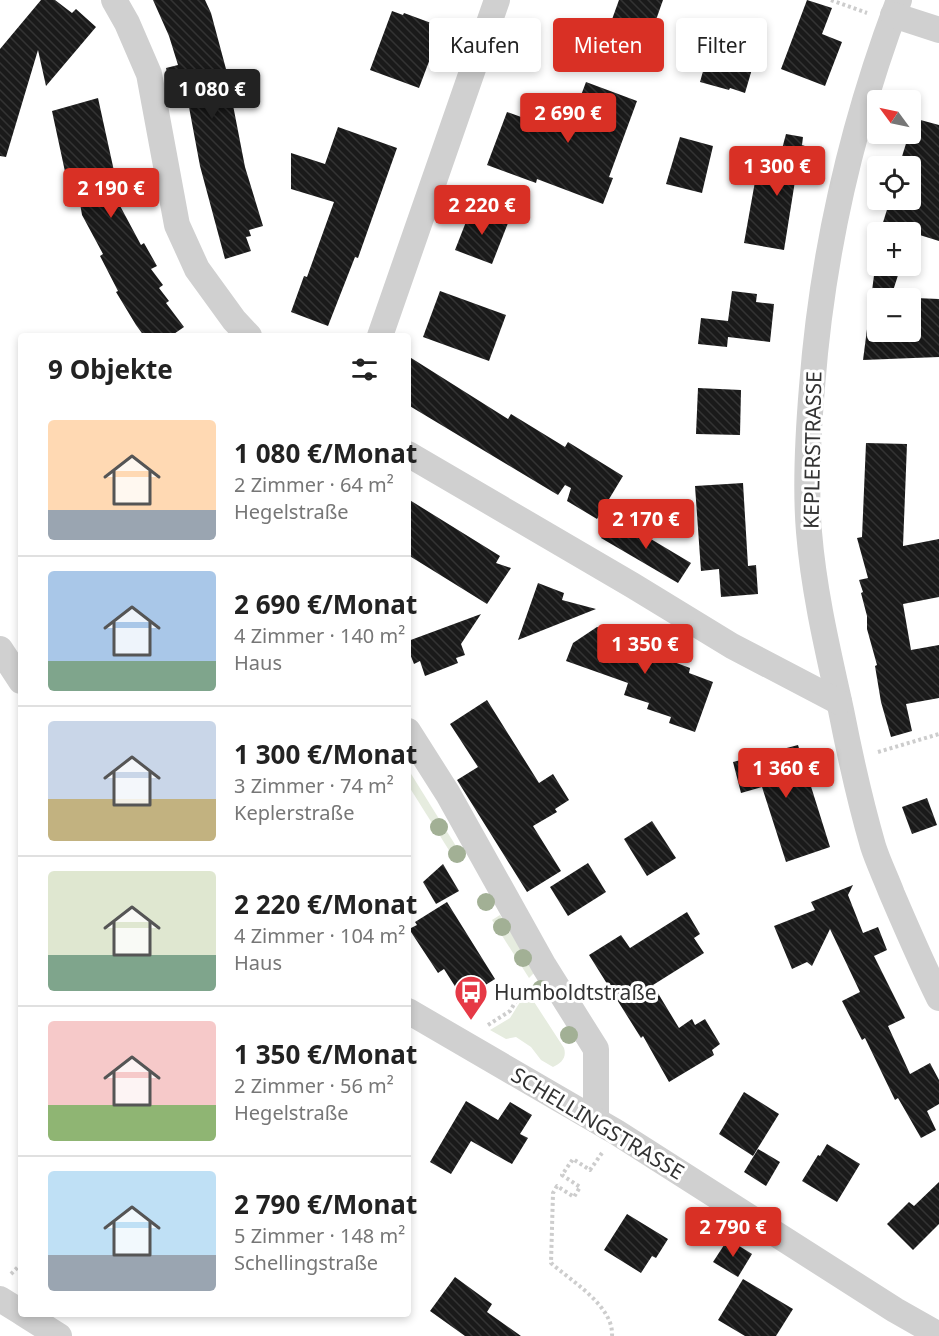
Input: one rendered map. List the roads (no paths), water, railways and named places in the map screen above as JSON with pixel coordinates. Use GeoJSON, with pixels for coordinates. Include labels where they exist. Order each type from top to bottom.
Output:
{"type":"FeatureCollection","features":[{"type":"Feature","properties":{"kind":"street"},"geometry":{"type":"LineString","coordinates":[[114,0],[127,23],[149,74],[177,225],[197,269],[246,333]]}},
{"type":"Feature","properties":{"kind":"street"},"geometry":{"type":"LineString","coordinates":[[381,333],[497,0]]}},
{"type":"Feature","properties":{"kind":"street"},"geometry":{"type":"LineString","coordinates":[[896,8],[939,30]]}},
{"type":"Feature","properties":{"kind":"street","name":"KEPLERSTRASSE"},"geometry":{"type":"LineString","coordinates":[[896,8],[883,44],[840,195],[824,275],[815,343],[807,498],[809,534],[820,620],[860,798],[874,849],[939,998]]}},
{"type":"Feature","properties":{"kind":"street"},"geometry":{"type":"LineString","coordinates":[[411,455],[732,646],[839,702]]}},
{"type":"Feature","properties":{"kind":"street"},"geometry":{"type":"LineString","coordinates":[[0,649],[18,676]]}},
{"type":"Feature","properties":{"kind":"street"},"geometry":{"type":"LineString","coordinates":[[411,736],[448,794],[544,966],[596,1049],[606,1126]]}},
{"type":"Feature","properties":{"kind":"street","name":"SCHELLINGSTRASSE"},"geometry":{"type":"LineString","coordinates":[[411,1013],[606,1126],[895,1310],[939,1335]]}},
{"type":"Feature","properties":{"kind":"street"},"geometry":{"type":"LineString","coordinates":[[0,1299],[18,1310]]}},
{"type":"Feature","properties":{"kind":"street"},"geometry":{"type":"LineString","coordinates":[[28,1317],[59,1336]]}},
{"type":"Feature","properties":{"kind":"place","name":"Humboldtstraße"},"geometry":{"type":"Point","coordinates":[471,1021]}}]}
